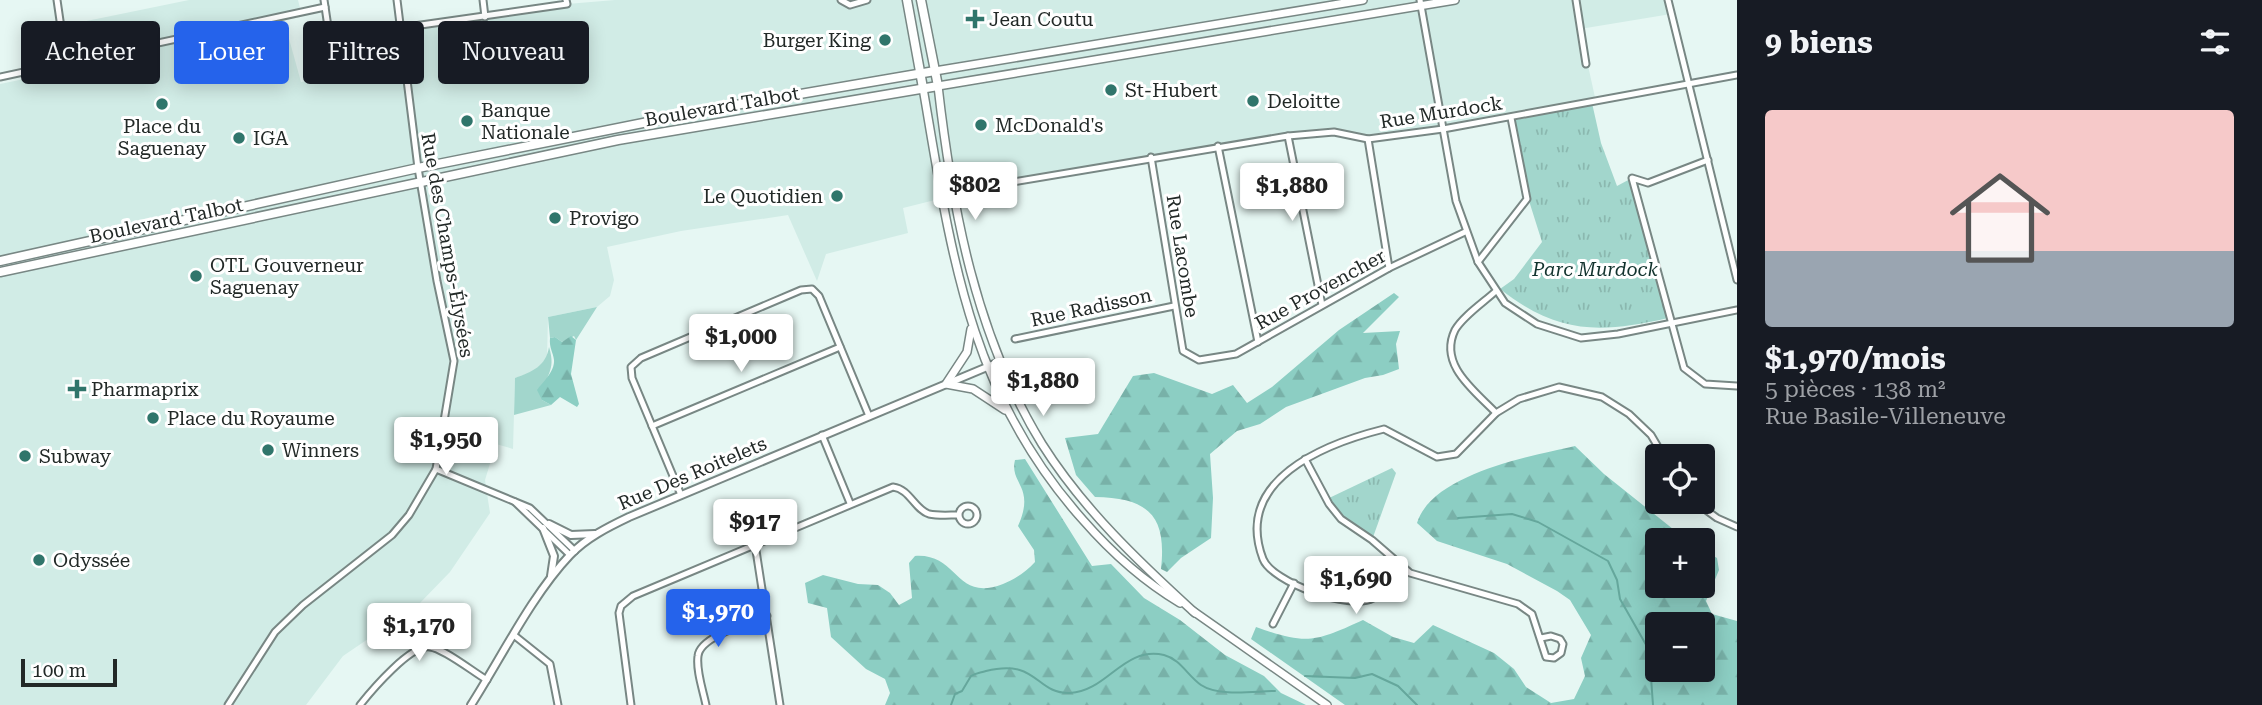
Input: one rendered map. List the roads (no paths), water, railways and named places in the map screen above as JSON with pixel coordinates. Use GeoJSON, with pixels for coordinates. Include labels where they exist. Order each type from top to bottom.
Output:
{"type":"FeatureCollection","features":[{"type":"Feature","properties":{"kind":"main road"},"geometry":{"type":"LineString","coordinates":[[907,0],[954,264],[971,328],[1007,412],[1042,470],[1093,532],[1163,593],[1327,705]]}},
{"type":"Feature","properties":{"kind":"main road"},"geometry":{"type":"LineString","coordinates":[[921,0],[938,86],[954,192],[981,312],[999,362],[1024,413],[1071,484],[1138,561],[1195,613]]}},
{"type":"Feature","properties":{"kind":"main road","name":"Boulevard Talbot"},"geometry":{"type":"LineString","coordinates":[[0,261],[418,167],[727,106],[1363,0]]}},
{"type":"Feature","properties":{"kind":"main road","name":"Boulevard Talbot"},"geometry":{"type":"LineString","coordinates":[[0,272],[629,138],[1421,3],[1455,0]]}},
{"type":"Feature","properties":{"kind":"main road"},"geometry":{"type":"LineString","coordinates":[[971,328],[967,352],[946,384],[973,389],[1007,412]]}},
{"type":"Feature","properties":{"kind":"street"},"geometry":{"type":"LineString","coordinates":[[57,0],[60,21]]}},
{"type":"Feature","properties":{"kind":"street","name":"Rue des Champs-Élysées"},"geometry":{"type":"LineString","coordinates":[[397,0],[399,21]]}},
{"type":"Feature","properties":{"kind":"street"},"geometry":{"type":"LineString","coordinates":[[484,0],[485,17]]}},
{"type":"Feature","properties":{"kind":"street"},"geometry":{"type":"LineString","coordinates":[[841,0],[850,5],[867,0]]}},
{"type":"Feature","properties":{"kind":"street"},"geometry":{"type":"LineString","coordinates":[[1576,0],[1586,64]]}},
{"type":"Feature","properties":{"kind":"street"},"geometry":{"type":"LineString","coordinates":[[1668,0],[1737,280]]}},
{"type":"Feature","properties":{"kind":"street"},"geometry":{"type":"LineString","coordinates":[[424,25],[567,2]]}},
{"type":"Feature","properties":{"kind":"street"},"geometry":{"type":"LineString","coordinates":[[1421,3],[1456,201],[1478,262],[1505,303],[1537,324],[1581,338],[1737,310]]}},
{"type":"Feature","properties":{"kind":"street"},"geometry":{"type":"LineString","coordinates":[[160,41],[324,4]]}},
{"type":"Feature","properties":{"kind":"street"},"geometry":{"type":"LineString","coordinates":[[0,77],[21,72]]}},
{"type":"Feature","properties":{"kind":"street","name":"Rue Murdock"},"geometry":{"type":"LineString","coordinates":[[941,194],[1288,136],[1334,132],[1368,139],[1443,129],[1737,75]]}},
{"type":"Feature","properties":{"kind":"street","name":"Rue des Champs-Élysées"},"geometry":{"type":"LineString","coordinates":[[228,705],[275,632],[303,605],[391,535],[409,515],[436,469],[454,361],[418,167],[407,84]]}},
{"type":"Feature","properties":{"kind":"street"},"geometry":{"type":"LineString","coordinates":[[1478,262],[1527,199],[1511,118]]}},
{"type":"Feature","properties":{"kind":"street"},"geometry":{"type":"LineString","coordinates":[[1288,136],[1322,305]]}},
{"type":"Feature","properties":{"kind":"street"},"geometry":{"type":"LineString","coordinates":[[1368,139],[1389,268]]}},
{"type":"Feature","properties":{"kind":"street"},"geometry":{"type":"LineString","coordinates":[[1218,146],[1258,342]]}},
{"type":"Feature","properties":{"kind":"street","name":"Rue Lacombe"},"geometry":{"type":"LineString","coordinates":[[1151,157],[1174,306],[1183,351],[1188,357]]}},
{"type":"Feature","properties":{"kind":"street"},"geometry":{"type":"LineString","coordinates":[[1708,160],[1647,183],[1632,178],[1684,368],[1692,377],[1705,384],[1737,386]]}},
{"type":"Feature","properties":{"kind":"street","name":"Rue Provencher"},"geometry":{"type":"LineString","coordinates":[[1188,357],[1199,360],[1236,354],[1389,268],[1465,232]]}},
{"type":"Feature","properties":{"kind":"street"},"geometry":{"type":"LineString","coordinates":[[681,495],[630,372],[635,362],[789,295],[807,288],[817,291],[869,416]]}},
{"type":"Feature","properties":{"kind":"street"},"geometry":{"type":"LineString","coordinates":[[1496,291],[1456,329],[1451,348],[1455,370],[1496,413]]}},
{"type":"Feature","properties":{"kind":"street","name":"Rue Radisson"},"geometry":{"type":"LineString","coordinates":[[1015,339],[1174,306]]}},
{"type":"Feature","properties":{"kind":"street"},"geometry":{"type":"LineString","coordinates":[[652,426],[841,347]]}},
{"type":"Feature","properties":{"kind":"street","name":"Rue Des Roitelets"},"geometry":{"type":"LineString","coordinates":[[471,705],[551,577],[573,553],[597,534],[681,495],[999,362]]}},
{"type":"Feature","properties":{"kind":"street"},"geometry":{"type":"LineString","coordinates":[[1404,568],[1373,599],[1353,604],[1340,602],[1294,583],[1268,567],[1263,559],[1258,532],[1259,504],[1265,493],[1305,459],[1344,439],[1384,429],[1437,457],[1456,454],[1496,413],[1519,400],[1559,387],[1602,397],[1629,414],[1651,435],[1656,444]]}},
{"type":"Feature","properties":{"kind":"street"},"geometry":{"type":"LineString","coordinates":[[822,435],[850,503]]}},
{"type":"Feature","properties":{"kind":"street"},"geometry":{"type":"LineString","coordinates":[[1305,459],[1329,504],[1341,519],[1372,540],[1410,573],[1518,604],[1532,614],[1546,657],[1554,658],[1561,653],[1563,644],[1560,639],[1542,638]]}},
{"type":"Feature","properties":{"kind":"street"},"geometry":{"type":"LineString","coordinates":[[436,469],[507,496],[546,526],[573,553]]}},
{"type":"Feature","properties":{"kind":"street"},"geometry":{"type":"LineString","coordinates":[[631,705],[619,624],[621,606],[633,596],[850,503],[898,487],[929,514],[958,514]]}},
{"type":"Feature","properties":{"kind":"street"},"geometry":{"type":"LineString","coordinates":[[1712,514],[1737,527]]}},
{"type":"Feature","properties":{"kind":"street"},"geometry":{"type":"LineString","coordinates":[[546,526],[571,535],[597,534]]}},
{"type":"Feature","properties":{"kind":"street"},"geometry":{"type":"LineString","coordinates":[[546,526],[554,556],[551,577]]}},
{"type":"Feature","properties":{"kind":"street"},"geometry":{"type":"LineString","coordinates":[[755,544],[780,705]]}},
{"type":"Feature","properties":{"kind":"street"},"geometry":{"type":"LineString","coordinates":[[1273,624],[1294,583]]}},
{"type":"Feature","properties":{"kind":"street"},"geometry":{"type":"LineString","coordinates":[[706,705],[698,658],[702,646],[711,638],[767,616]]}},
{"type":"Feature","properties":{"kind":"street"},"geometry":{"type":"LineString","coordinates":[[515,636],[550,664],[558,705]]}},
{"type":"Feature","properties":{"kind":"street"},"geometry":{"type":"LineString","coordinates":[[360,705],[411,652],[422,647],[435,648],[487,680]]}},
{"type":"Feature","properties":{"kind":"waterway"},"geometry":{"type":"LineString","coordinates":[[1458,518],[1512,514],[1538,522],[1608,561],[1617,580],[1620,599],[1649,650],[1653,705]]}},
{"type":"Feature","properties":{"kind":"waterway"},"geometry":{"type":"LineString","coordinates":[[951,705],[955,694],[962,691],[971,676],[986,671],[1016,669],[1049,688],[1070,693],[1095,685],[1126,663],[1150,654],[1170,657],[1209,689],[1227,692],[1275,691]]}},
{"type":"Feature","properties":{"kind":"waterway"},"geometry":{"type":"LineString","coordinates":[[1305,676],[1355,678],[1372,674],[1398,686],[1417,705]]}},
{"type":"Feature","properties":{"kind":"place","name":"Jean Coutu"},"geometry":{"type":"Point","coordinates":[975,19]}},
{"type":"Feature","properties":{"kind":"place","name":"Burger King"},"geometry":{"type":"Point","coordinates":[885,40]}},
{"type":"Feature","properties":{"kind":"place","name":"St-Hubert"},"geometry":{"type":"Point","coordinates":[1111,90]}},
{"type":"Feature","properties":{"kind":"place","name":"Deloitte"},"geometry":{"type":"Point","coordinates":[1253,101]}},
{"type":"Feature","properties":{"kind":"place","name":"Place du Saguenay"},"geometry":{"type":"Point","coordinates":[162,104]}},
{"type":"Feature","properties":{"kind":"place","name":"Banque Nationale"},"geometry":{"type":"Point","coordinates":[467,121]}},
{"type":"Feature","properties":{"kind":"place","name":"McDonald's"},"geometry":{"type":"Point","coordinates":[981,125]}},
{"type":"Feature","properties":{"kind":"place","name":"IGA"},"geometry":{"type":"Point","coordinates":[239,138]}},
{"type":"Feature","properties":{"kind":"place","name":"Le Quotidien"},"geometry":{"type":"Point","coordinates":[837,196]}},
{"type":"Feature","properties":{"kind":"place","name":"Provigo"},"geometry":{"type":"Point","coordinates":[555,218]}},
{"type":"Feature","properties":{"kind":"place","name":"OTL Gouverneur Saguenay"},"geometry":{"type":"Point","coordinates":[196,276]}},
{"type":"Feature","properties":{"kind":"place","name":"Pharmaprix"},"geometry":{"type":"Point","coordinates":[77,389]}},
{"type":"Feature","properties":{"kind":"place","name":"Place du Royaume"},"geometry":{"type":"Point","coordinates":[153,418]}},
{"type":"Feature","properties":{"kind":"place","name":"Winners"},"geometry":{"type":"Point","coordinates":[268,450]}},
{"type":"Feature","properties":{"kind":"place","name":"Subway"},"geometry":{"type":"Point","coordinates":[25,456]}},
{"type":"Feature","properties":{"kind":"place","name":"Odyssée"},"geometry":{"type":"Point","coordinates":[39,560]}},
{"type":"Feature","properties":{"kind":"park label","name":"Parc Murdock"},"geometry":{"type":"Point","coordinates":[1595,269]}}]}
